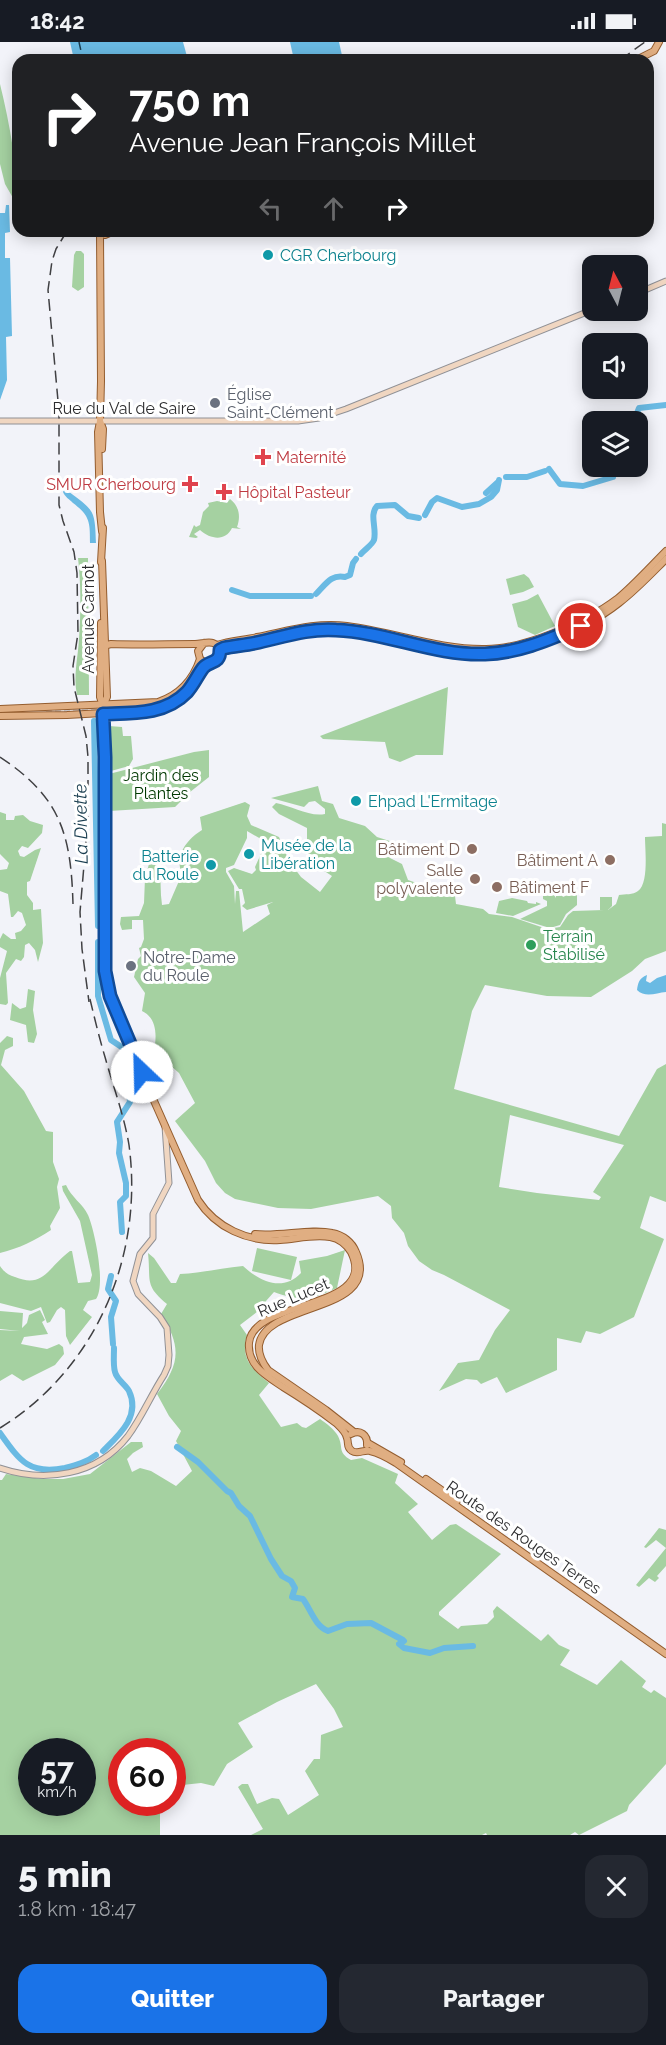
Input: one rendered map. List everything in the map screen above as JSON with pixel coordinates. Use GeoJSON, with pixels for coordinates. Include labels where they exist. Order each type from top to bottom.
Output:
{"type":"FeatureCollection","features":[{"type":"Feature","properties":{"kind":"main road","name":"Avenue Carnot"},"geometry":{"type":"LineString","coordinates":[[101,237],[100,421],[103,432],[104,645],[100,723],[105,902]]}},
{"type":"Feature","properties":{"kind":"main road"},"geometry":{"type":"LineString","coordinates":[[648,289],[666,281]]}},
{"type":"Feature","properties":{"kind":"main road","name":"Rue du Val de Saire"},"geometry":{"type":"LineString","coordinates":[[0,421],[313,419],[346,409],[582,314]]}},
{"type":"Feature","properties":{"kind":"main road"},"geometry":{"type":"LineString","coordinates":[[219,648],[302,626],[326,624],[350,626],[458,648],[502,648],[527,642],[583,620],[619,600],[665,555]]}},
{"type":"Feature","properties":{"kind":"main road"},"geometry":{"type":"LineString","coordinates":[[104,645],[111,647],[128,644],[201,646],[210,642],[219,648],[224,648],[300,632],[329,630],[349,631],[458,653],[494,654],[533,645],[586,624],[602,615],[665,555]]}},
{"type":"Feature","properties":{"kind":"main road"},"geometry":{"type":"LineString","coordinates":[[178,699],[165,705],[145,708],[176,697],[187,687],[200,659],[201,646]]}},
{"type":"Feature","properties":{"kind":"main road"},"geometry":{"type":"LineString","coordinates":[[67,716],[76,712],[152,711],[166,706],[189,690],[207,664],[217,662],[220,656],[219,648]]}},
{"type":"Feature","properties":{"kind":"main road"},"geometry":{"type":"LineString","coordinates":[[200,659],[207,664]]}},
{"type":"Feature","properties":{"kind":"main road"},"geometry":{"type":"LineString","coordinates":[[0,715],[67,716],[158,702],[172,696],[189,681]]}},
{"type":"Feature","properties":{"kind":"main road"},"geometry":{"type":"LineString","coordinates":[[0,709],[89,706],[100,712]]}},
{"type":"Feature","properties":{"kind":"main road"},"geometry":{"type":"LineString","coordinates":[[0,715],[39,712],[8,709]]}},
{"type":"Feature","properties":{"kind":"main road","name":"Rue Lucet"},"geometry":{"type":"LineString","coordinates":[[105,902],[107,995],[201,1201],[228,1226],[239,1231],[257,1235],[331,1232],[341,1236],[354,1247],[359,1267],[357,1278],[351,1288],[340,1297],[272,1324],[261,1337],[259,1350],[261,1360],[268,1370],[354,1432]]}},
{"type":"Feature","properties":{"kind":"main road"},"geometry":{"type":"LineString","coordinates":[[0,1468],[46,1476],[71,1473],[88,1467],[108,1454],[127,1437],[164,1375],[169,1355],[167,1328],[160,1317],[138,1294],[133,1281],[140,1254],[153,1238],[154,1210],[169,1183],[165,1124]]}},
{"type":"Feature","properties":{"kind":"main road","name":"Rue Lucet"},"geometry":{"type":"LineString","coordinates":[[179,1154],[201,1205],[231,1231],[268,1240],[330,1236],[340,1240],[350,1250],[354,1259],[354,1272],[347,1286],[339,1293],[264,1321],[251,1334],[249,1347],[251,1360],[257,1368],[330,1419],[343,1430],[348,1438]]}},
{"type":"Feature","properties":{"kind":"main road"},"geometry":{"type":"LineString","coordinates":[[354,1432],[364,1434],[367,1438],[368,1443],[364,1450],[358,1452],[351,1450],[347,1445],[348,1438],[354,1432]]}},
{"type":"Feature","properties":{"kind":"main road","name":"Route des Rouges Terres"},"geometry":{"type":"LineString","coordinates":[[368,1443],[403,1463],[666,1649]]}},
{"type":"Feature","properties":{"kind":"main road","name":"Route des Rouges Terres"},"geometry":{"type":"LineString","coordinates":[[364,1450],[372,1451],[396,1463],[666,1653]]}},
{"type":"Feature","properties":{"kind":"green space"},"geometry":{"type":"Polygon","coordinates":[[[0,84],[12,142],[12,196],[5,184],[0,164],[0,84]]]}},
{"type":"Feature","properties":{"kind":"green space"},"geometry":{"type":"Polygon","coordinates":[[[76,251],[84,254],[84,287],[78,291],[72,287],[76,251]]]}},
{"type":"Feature","properties":{"kind":"green space"},"geometry":{"type":"Polygon","coordinates":[[[230,499],[237,508],[239,519],[237,527],[241,529],[232,528],[226,535],[218,538],[209,536],[200,530],[194,534],[198,537],[189,537],[194,525],[196,527],[200,525],[203,512],[209,506],[208,503],[217,501],[227,503],[230,499]]]}},
{"type":"Feature","properties":{"kind":"green space"},"geometry":{"type":"Polygon","coordinates":[[[78,558],[88,558],[89,695],[77,695],[76,688],[80,608],[78,558]]]}},
{"type":"Feature","properties":{"kind":"green space"},"geometry":{"type":"Polygon","coordinates":[[[524,574],[534,587],[510,595],[506,579],[524,574]]]}},
{"type":"Feature","properties":{"kind":"green space"},"geometry":{"type":"Polygon","coordinates":[[[538,594],[555,626],[535,635],[518,627],[512,604],[538,594]]]}},
{"type":"Feature","properties":{"kind":"green space"},"geometry":{"type":"Polygon","coordinates":[[[448,687],[443,755],[416,755],[400,762],[389,758],[385,742],[323,739],[320,736],[448,687]]]}},
{"type":"Feature","properties":{"kind":"green space"},"geometry":{"type":"Polygon","coordinates":[[[109,726],[122,727],[123,736],[131,736],[133,759],[129,766],[111,771],[109,766],[112,764],[109,764],[109,726]]]}},
{"type":"Feature","properties":{"kind":"green space","name":"Jardin des Plantes"},"geometry":{"type":"Polygon","coordinates":[[[209,750],[209,777],[175,807],[109,811],[109,774],[209,750]]]}},
{"type":"Feature","properties":{"kind":"green space"},"geometry":{"type":"Polygon","coordinates":[[[318,786],[322,801],[333,804],[339,818],[365,826],[377,837],[396,843],[390,858],[402,864],[408,880],[455,896],[456,904],[483,909],[489,914],[512,917],[547,929],[560,927],[573,911],[604,910],[600,910],[600,897],[612,897],[612,906],[608,910],[616,904],[619,895],[638,891],[645,874],[645,837],[662,836],[662,823],[666,824],[666,951],[645,959],[632,971],[591,997],[547,996],[485,985],[472,1011],[454,1089],[619,1136],[657,1069],[666,1064],[666,1202],[650,1196],[640,1228],[664,1239],[634,1317],[600,1334],[586,1331],[581,1343],[557,1338],[557,1370],[506,1393],[497,1377],[481,1384],[477,1380],[466,1379],[439,1391],[458,1363],[479,1360],[495,1330],[510,1310],[419,1261],[408,1246],[404,1233],[392,1218],[391,1206],[378,1196],[311,1209],[278,1208],[235,1199],[225,1193],[216,1183],[205,1161],[175,1121],[195,1103],[179,1073],[171,1066],[162,1069],[152,1063],[148,1054],[154,1050],[155,1028],[151,1018],[142,1011],[145,993],[134,977],[138,959],[141,956],[139,948],[144,939],[143,920],[132,920],[132,929],[122,930],[120,924],[121,917],[139,916],[144,903],[145,878],[149,864],[160,866],[162,905],[169,904],[182,874],[180,861],[183,849],[191,838],[202,830],[200,817],[245,802],[250,805],[247,816],[251,825],[279,837],[289,861],[301,877],[320,892],[332,876],[309,861],[307,828],[279,814],[272,807],[276,803],[319,815],[325,814],[325,809],[315,801],[309,802],[304,807],[271,798],[318,786]],[[247,831],[247,838],[234,865],[226,868],[234,886],[235,904],[236,891],[239,891],[243,932],[270,914],[267,905],[273,902],[247,910],[242,906],[245,903],[242,889],[239,889],[228,871],[234,868],[252,874],[256,870],[255,867],[264,847],[266,848],[261,839],[247,831]],[[510,1115],[499,1187],[599,1200],[601,1197],[593,1192],[624,1145],[510,1115]]]}},
{"type":"Feature","properties":{"kind":"green space"},"geometry":{"type":"Polygon","coordinates":[[[0,812],[6,814],[6,820],[14,820],[15,816],[23,815],[30,821],[43,825],[42,833],[28,848],[22,846],[18,851],[20,856],[24,857],[41,848],[30,881],[27,882],[27,895],[33,903],[33,910],[41,909],[43,943],[38,962],[35,950],[29,943],[25,945],[24,957],[21,961],[16,959],[6,973],[8,1003],[6,1005],[0,1004],[0,978],[7,951],[0,947],[0,939],[3,933],[11,939],[16,939],[15,933],[21,931],[26,925],[22,913],[18,911],[11,917],[8,894],[0,891],[0,870],[7,869],[9,863],[0,854],[0,812]]]}},
{"type":"Feature","properties":{"kind":"green space"},"geometry":{"type":"Polygon","coordinates":[[[571,889],[577,889],[577,905],[566,914],[560,925],[550,928],[520,919],[547,906],[547,901],[543,899],[543,896],[554,895],[556,898],[561,894],[563,897],[572,893],[571,889]]]}},
{"type":"Feature","properties":{"kind":"green space"},"geometry":{"type":"Polygon","coordinates":[[[512,898],[541,904],[513,916],[496,913],[499,901],[512,898]]]}},
{"type":"Feature","properties":{"kind":"green space"},"geometry":{"type":"Polygon","coordinates":[[[28,989],[35,991],[33,1010],[37,1034],[34,1043],[28,1042],[26,1025],[10,1020],[12,1003],[20,1009],[26,1007],[28,989]]]}},
{"type":"Feature","properties":{"kind":"green space"},"geometry":{"type":"Polygon","coordinates":[[[7,1036],[13,1038],[13,1046],[5,1050],[1,1065],[24,1091],[46,1131],[53,1132],[53,1162],[59,1179],[57,1187],[60,1208],[50,1226],[51,1230],[27,1244],[0,1253],[0,1043],[7,1036]]]}},
{"type":"Feature","properties":{"kind":"green space"},"geometry":{"type":"Polygon","coordinates":[[[66,1185],[88,1215],[94,1233],[100,1270],[99,1292],[96,1299],[88,1301],[83,1310],[92,1317],[70,1345],[66,1336],[65,1310],[61,1307],[47,1323],[41,1307],[31,1311],[0,1303],[0,1266],[10,1275],[33,1280],[45,1274],[72,1251],[78,1283],[90,1282],[92,1275],[80,1221],[63,1191],[62,1186],[66,1185]]]}},
{"type":"Feature","properties":{"kind":"green space"},"geometry":{"type":"Polygon","coordinates":[[[257,1248],[297,1257],[291,1280],[252,1271],[257,1248]]]}},
{"type":"Feature","properties":{"kind":"green space"},"geometry":{"type":"Polygon","coordinates":[[[345,1250],[337,1288],[306,1298],[274,1292],[262,1308],[240,1325],[247,1335],[245,1351],[249,1363],[269,1383],[259,1395],[281,1427],[297,1423],[306,1428],[320,1419],[337,1434],[342,1452],[351,1460],[362,1458],[398,1474],[395,1483],[418,1504],[408,1512],[432,1540],[450,1525],[456,1524],[501,1554],[439,1612],[439,1615],[458,1629],[461,1626],[487,1624],[494,1617],[493,1611],[497,1606],[541,1641],[548,1634],[559,1645],[570,1650],[560,1665],[597,1685],[621,1660],[646,1681],[642,1687],[651,1693],[654,1690],[666,1698],[666,1764],[629,1805],[627,1811],[579,1835],[575,1832],[570,1835],[487,1835],[486,1833],[482,1835],[251,1835],[263,1829],[238,1787],[242,1784],[248,1784],[257,1804],[272,1798],[279,1799],[288,1815],[319,1795],[305,1771],[314,1759],[320,1759],[321,1735],[343,1727],[334,1709],[316,1684],[238,1723],[253,1747],[227,1764],[214,1786],[201,1783],[186,1785],[186,1738],[108,1738],[108,1816],[160,1816],[160,1835],[0,1835],[0,1480],[6,1474],[42,1479],[63,1479],[90,1474],[131,1442],[142,1442],[143,1447],[127,1459],[132,1472],[140,1468],[151,1471],[176,1486],[192,1471],[176,1441],[181,1431],[169,1416],[157,1394],[170,1373],[176,1355],[172,1336],[161,1314],[167,1304],[155,1292],[150,1282],[148,1253],[171,1283],[176,1283],[180,1274],[243,1266],[257,1277],[272,1283],[287,1282],[301,1273],[299,1261],[345,1250]]]}},
{"type":"Feature","properties":{"kind":"green space"},"geometry":{"type":"Polygon","coordinates":[[[40,1310],[45,1320],[42,1322],[48,1334],[24,1337],[21,1344],[47,1349],[59,1344],[63,1347],[64,1354],[55,1365],[23,1381],[12,1374],[0,1381],[0,1330],[20,1331],[0,1329],[0,1311],[23,1313],[22,1328],[27,1323],[29,1315],[40,1310]]]}},
{"type":"Feature","properties":{"kind":"green space"},"geometry":{"type":"Polygon","coordinates":[[[659,1528],[666,1530],[666,1548],[656,1540],[646,1548],[644,1547],[659,1528]]]}},
{"type":"Feature","properties":{"kind":"green space"},"geometry":{"type":"Polygon","coordinates":[[[666,1548],[666,1566],[657,1576],[659,1578],[655,1582],[649,1578],[639,1587],[636,1585],[666,1548]]]}},
{"type":"Feature","properties":{"kind":"water"},"geometry":{"type":"Polygon","coordinates":[[[70,42],[183,42],[186,54],[73,54],[70,42]]]}},
{"type":"Feature","properties":{"kind":"water"},"geometry":{"type":"Polygon","coordinates":[[[290,42],[339,42],[342,54],[293,54],[290,42]]]}},
{"type":"Feature","properties":{"kind":"water"},"geometry":{"type":"Polygon","coordinates":[[[6,205],[9,205],[10,232],[5,233],[5,258],[10,258],[12,336],[6,337],[7,380],[0,400],[0,213],[5,213],[6,205]]]}},
{"type":"Feature","properties":{"kind":"water"},"geometry":{"type":"Polygon","coordinates":[[[64,490],[88,507],[94,517],[96,543],[90,543],[86,516],[66,497],[64,490]]]}},
{"type":"Feature","properties":{"kind":"water"},"geometry":{"type":"Polygon","coordinates":[[[647,975],[646,981],[650,983],[666,975],[666,992],[647,994],[637,990],[639,981],[647,975]]]}},
{"type":"Feature","properties":{"kind":"waterway"},"geometry":{"type":"LineString","coordinates":[[638,411],[639,408],[666,405]]}},
{"type":"Feature","properties":{"kind":"waterway"},"geometry":{"type":"LineString","coordinates":[[549,469],[560,484],[583,486],[613,477]]}},
{"type":"Feature","properties":{"kind":"waterway"},"geometry":{"type":"LineString","coordinates":[[506,477],[527,477],[545,471]]}},
{"type":"Feature","properties":{"kind":"waterway"},"geometry":{"type":"LineString","coordinates":[[425,515],[437,498],[462,507],[479,504],[491,497],[497,490],[499,480]]}},
{"type":"Feature","properties":{"kind":"waterway"},"geometry":{"type":"LineString","coordinates":[[486,493],[497,483]]}},
{"type":"Feature","properties":{"kind":"waterway"},"geometry":{"type":"LineString","coordinates":[[361,554],[374,540],[373,518],[377,506],[395,505],[408,516],[419,518]]}},
{"type":"Feature","properties":{"kind":"waterway"},"geometry":{"type":"LineString","coordinates":[[316,594],[332,578],[350,575],[356,559]]}},
{"type":"Feature","properties":{"kind":"waterway"},"geometry":{"type":"LineString","coordinates":[[232,590],[250,596],[311,596]]}},
{"type":"Feature","properties":{"kind":"waterway","name":"La Divette"},"geometry":{"type":"LineString","coordinates":[[94,721],[98,926]]}},
{"type":"Feature","properties":{"kind":"waterway","name":"La Divette"},"geometry":{"type":"LineString","coordinates":[[98,942],[98,996],[111,1040],[126,1050],[131,1061],[127,1072],[130,1102],[117,1122],[119,1153],[126,1183],[126,1196],[120,1202],[122,1232]]}},
{"type":"Feature","properties":{"kind":"waterway","name":"La Divette"},"geometry":{"type":"LineString","coordinates":[[111,1276],[108,1289],[116,1301],[111,1317],[113,1344]]}},
{"type":"Feature","properties":{"kind":"waterway","name":"La Divette"},"geometry":{"type":"LineString","coordinates":[[103,1451],[127,1424],[132,1409],[129,1391],[115,1372],[114,1348]]}},
{"type":"Feature","properties":{"kind":"waterway","name":"La Divette"},"geometry":{"type":"LineString","coordinates":[[0,1433],[26,1464],[42,1469],[65,1468],[96,1455]]}},
{"type":"Feature","properties":{"kind":"waterway"},"geometry":{"type":"LineString","coordinates":[[177,1447],[198,1462],[231,1493],[239,1506],[250,1516],[271,1559],[282,1576],[291,1581],[295,1588],[292,1597],[303,1599],[316,1622],[324,1629],[328,1631],[347,1624],[371,1623],[403,1640],[399,1644],[404,1648],[430,1653],[444,1648],[473,1646]]}},
{"type":"Feature","properties":{"kind":"ferry route"},"geometry":{"type":"LineString","coordinates":[[79,42],[82,54]]}},
{"type":"Feature","properties":{"kind":"tunnel"},"geometry":{"type":"LineString","coordinates":[[98,709],[145,707]]}},
{"type":"Feature","properties":{"kind":"tunnel"},"geometry":{"type":"LineString","coordinates":[[46,712],[99,710]]}},
{"type":"Feature","properties":{"kind":"railway"},"geometry":{"type":"LineString","coordinates":[[628,54],[645,42]]}},
{"type":"Feature","properties":{"kind":"railway"},"geometry":{"type":"LineString","coordinates":[[63,237],[52,261],[48,290],[59,412],[59,505],[74,552],[77,573],[78,633],[73,666],[74,687],[86,736],[88,757],[88,818],[80,912],[89,1002]]}},
{"type":"Feature","properties":{"kind":"railway"},"geometry":{"type":"LineString","coordinates":[[0,757],[36,787],[49,802],[58,819],[69,857],[73,904]]}},
{"type":"Feature","properties":{"kind":"railway"},"geometry":{"type":"LineString","coordinates":[[0,1428],[34,1403],[63,1374],[87,1342],[106,1306],[120,1268],[129,1228],[132,1187],[129,1145],[89,995]]}},
{"type":"Feature","properties":{"kind":"place","name":"CGR Cherbourg"},"geometry":{"type":"Point","coordinates":[268,255]}},
{"type":"Feature","properties":{"kind":"place","name":"Église Saint-Clément"},"geometry":{"type":"Point","coordinates":[215,403]}},
{"type":"Feature","properties":{"kind":"place","name":"Maternité"},"geometry":{"type":"Point","coordinates":[263,457]}},
{"type":"Feature","properties":{"kind":"place","name":"SMUR Cherbourg"},"geometry":{"type":"Point","coordinates":[190,484]}},
{"type":"Feature","properties":{"kind":"place","name":"Hôpital Pasteur"},"geometry":{"type":"Point","coordinates":[224,492]}},
{"type":"Feature","properties":{"kind":"place","name":"Ehpad L'Ermitage"},"geometry":{"type":"Point","coordinates":[356,801]}},
{"type":"Feature","properties":{"kind":"place","name":"Bâtiment D"},"geometry":{"type":"Point","coordinates":[472,849]}},
{"type":"Feature","properties":{"kind":"place","name":"Musée de la Libération"},"geometry":{"type":"Point","coordinates":[249,854]}},
{"type":"Feature","properties":{"kind":"place","name":"Bâtiment A"},"geometry":{"type":"Point","coordinates":[610,860]}},
{"type":"Feature","properties":{"kind":"place","name":"Batterie du Roule"},"geometry":{"type":"Point","coordinates":[211,865]}},
{"type":"Feature","properties":{"kind":"place","name":"Salle polyvalente"},"geometry":{"type":"Point","coordinates":[475,879]}},
{"type":"Feature","properties":{"kind":"place","name":"Bâtiment F"},"geometry":{"type":"Point","coordinates":[497,887]}},
{"type":"Feature","properties":{"kind":"place","name":"Terrain Stabilisé"},"geometry":{"type":"Point","coordinates":[531,945]}},
{"type":"Feature","properties":{"kind":"place","name":"Notre-Dame du Roule"},"geometry":{"type":"Point","coordinates":[131,966]}},
{"type":"Feature","properties":{"kind":"route"},"geometry":{"type":"LineString","coordinates":[[142,1072],[110,996],[105,971],[107,943],[103,714],[145,712],[162,708],[189,690],[203,668],[207,664],[217,662],[220,650],[300,632],[345,630],[458,653],[486,654],[522,649],[581,626]]}}]}
